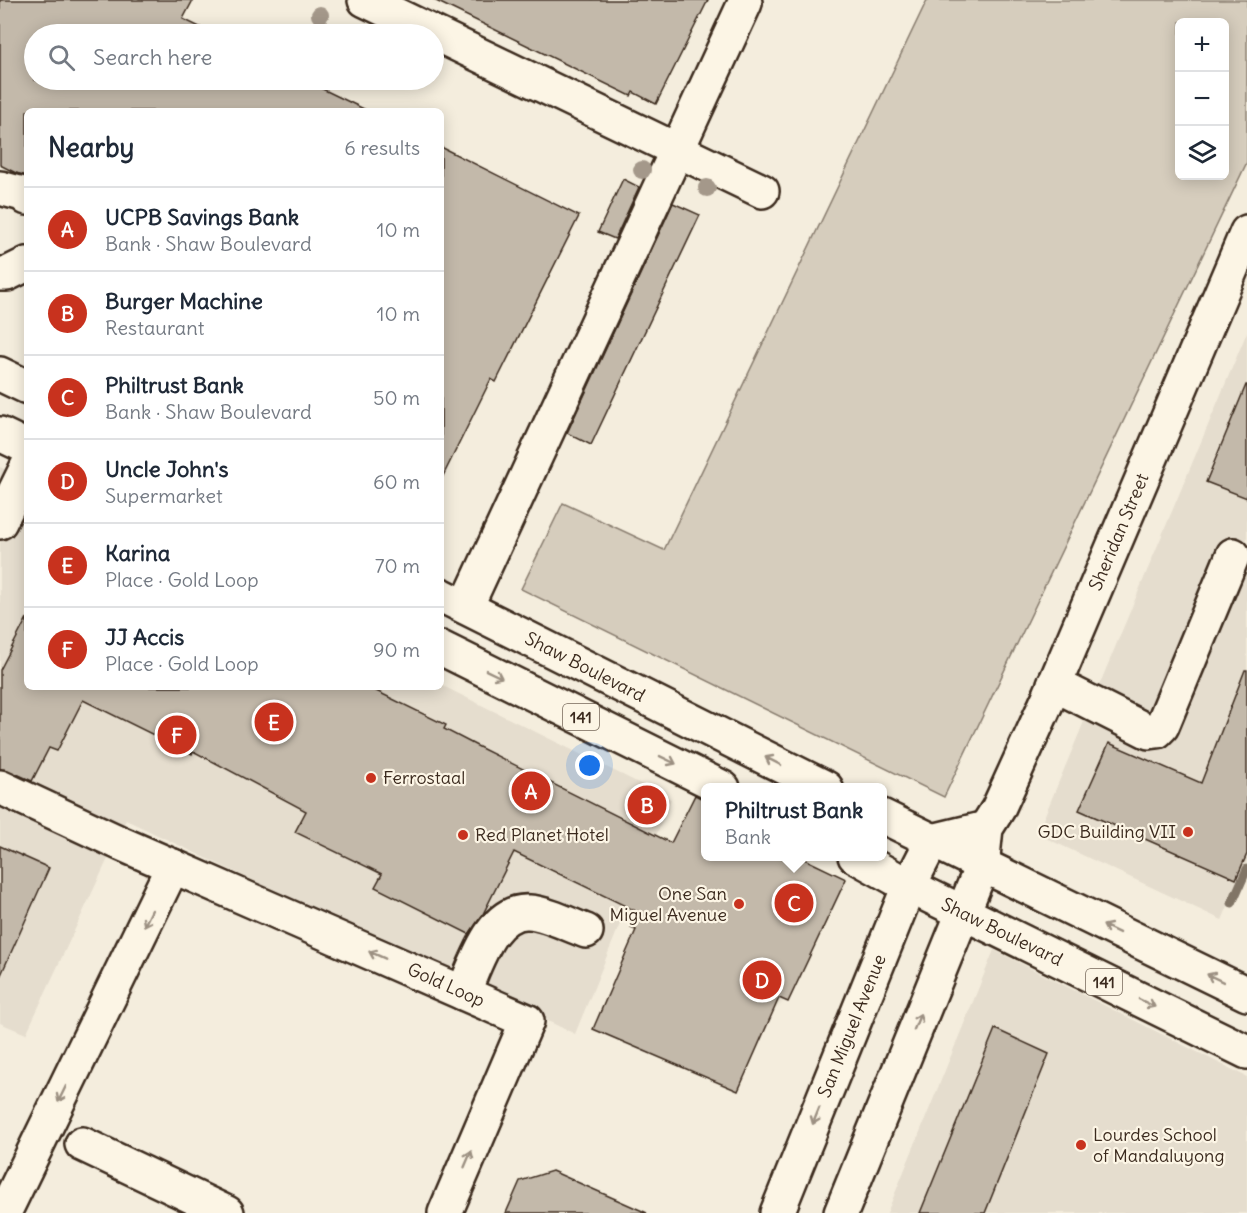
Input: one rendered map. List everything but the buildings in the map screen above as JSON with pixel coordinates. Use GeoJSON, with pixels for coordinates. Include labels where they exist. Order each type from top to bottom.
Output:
{"type":"FeatureCollection","features":[{"type":"Feature","properties":{"kind":"street"},"geometry":{"type":"LineString","coordinates":[[366,0],[416,24]]}},
{"type":"Feature","properties":{"kind":"street"},"geometry":{"type":"LineString","coordinates":[[454,601],[677,150],[745,3]]}},
{"type":"Feature","properties":{"kind":"street"},"geometry":{"type":"LineString","coordinates":[[444,38],[762,191]]}},
{"type":"Feature","properties":{"kind":"street"},"geometry":{"type":"LineString","coordinates":[[0,188],[24,195]]}},
{"type":"Feature","properties":{"kind":"street","name":"Sheridan Street"},"geometry":{"type":"LineString","coordinates":[[982,866],[986,828],[998,809],[1054,684],[1247,232]]}},
{"type":"Feature","properties":{"kind":"street"},"geometry":{"type":"LineString","coordinates":[[0,274],[7,274],[24,266]]}},
{"type":"Feature","properties":{"kind":"street"},"geometry":{"type":"LineString","coordinates":[[0,374],[24,386]]}},
{"type":"Feature","properties":{"kind":"street"},"geometry":{"type":"LineString","coordinates":[[0,434],[24,446]]}},
{"type":"Feature","properties":{"kind":"street"},"geometry":{"type":"LineString","coordinates":[[0,522],[24,473]]}},
{"type":"Feature","properties":{"kind":"street"},"geometry":{"type":"LineString","coordinates":[[1054,684],[1149,732],[1157,732],[1167,716],[1233,555]]}},
{"type":"Feature","properties":{"kind":"street","name":"Shaw Boulevard"},"geometry":{"type":"LineString","coordinates":[[454,601],[816,783]]}},
{"type":"Feature","properties":{"kind":"street","name":"141"},"geometry":{"type":"LineString","coordinates":[[444,649],[713,783]]}},
{"type":"Feature","properties":{"kind":"street","name":"Gold Loop"},"geometry":{"type":"LineString","coordinates":[[0,787],[111,839],[527,1021],[445,1213]]}},
{"type":"Feature","properties":{"kind":"street"},"geometry":{"type":"LineString","coordinates":[[887,818],[1247,994]]}},
{"type":"Feature","properties":{"kind":"street"},"geometry":{"type":"LineString","coordinates":[[932,841],[986,828]]}},
{"type":"Feature","properties":{"kind":"street","name":"San Miguel Avenue"},"geometry":{"type":"LineString","coordinates":[[777,1213],[909,886],[932,841]]}},
{"type":"Feature","properties":{"kind":"street","name":"Shaw Boulevard"},"geometry":{"type":"LineString","coordinates":[[864,861],[909,886],[1247,1052]]}},
{"type":"Feature","properties":{"kind":"street"},"geometry":{"type":"LineString","coordinates":[[4,1213],[173,866]]}},
{"type":"Feature","properties":{"kind":"street"},"geometry":{"type":"LineString","coordinates":[[841,1213],[982,866]]}},
{"type":"Feature","properties":{"kind":"street"},"geometry":{"type":"LineString","coordinates":[[463,993],[488,938],[504,919],[516,912],[531,912],[586,931]]}},
{"type":"Feature","properties":{"kind":"street"},"geometry":{"type":"LineString","coordinates":[[82,1144],[227,1213]]}},
{"type":"Feature","properties":{"kind":"shaded area"},"geometry":{"type":"Polygon","coordinates":[[[927,0],[1247,0],[1247,162],[944,797],[521,589],[563,503],[664,550],[927,0]]]}},
{"type":"Feature","properties":{"kind":"shaded area"},"geometry":{"type":"Polygon","coordinates":[[[1247,332],[1247,862],[1222,920],[1037,834],[1247,332]]]}},
{"type":"Feature","properties":{"kind":"shaded area"},"geometry":{"type":"Polygon","coordinates":[[[0,467],[24,479],[24,690],[444,690],[444,686],[671,799],[575,1034],[126,820],[26,1034],[0,1023],[0,467]]]}},
{"type":"Feature","properties":{"kind":"shaded area","name":"Lourdes School of Mandaluyong"},"geometry":{"type":"Polygon","coordinates":[[[994,950],[1247,1077],[1247,1213],[887,1213],[994,950]]]}},
{"type":"Feature","properties":{"kind":"waterway"},"geometry":{"type":"LineString","coordinates":[[1232,903],[1247,869]]}},
{"type":"Feature","properties":{"kind":"place","name":"Karina"},"geometry":{"type":"Point","coordinates":[274,722]}},
{"type":"Feature","properties":{"kind":"place","name":"JJ Accis"},"geometry":{"type":"Point","coordinates":[177,735]}},
{"type":"Feature","properties":{"kind":"place","name":"Ferrostaal"},"geometry":{"type":"Point","coordinates":[371,778]}},
{"type":"Feature","properties":{"kind":"place","name":"UCPB Savings Bank"},"geometry":{"type":"Point","coordinates":[531,791]}},
{"type":"Feature","properties":{"kind":"place","name":"Burger Machine"},"geometry":{"type":"Point","coordinates":[647,805]}},
{"type":"Feature","properties":{"kind":"place","name":"GDC Building VII"},"geometry":{"type":"Point","coordinates":[1188,832]}},
{"type":"Feature","properties":{"kind":"place","name":"Red Planet Hotel"},"geometry":{"type":"Point","coordinates":[463,835]}},
{"type":"Feature","properties":{"kind":"place","name":"Philtrust Bank"},"geometry":{"type":"Point","coordinates":[794,903]}},
{"type":"Feature","properties":{"kind":"place","name":"One San Miguel Avenue"},"geometry":{"type":"Point","coordinates":[739,904]}},
{"type":"Feature","properties":{"kind":"place","name":"Uncle John's"},"geometry":{"type":"Point","coordinates":[762,980]}},
{"type":"Feature","properties":{"kind":"place","name":"Lourdes School of Mandaluyong"},"geometry":{"type":"Point","coordinates":[1081,1145]}}]}
